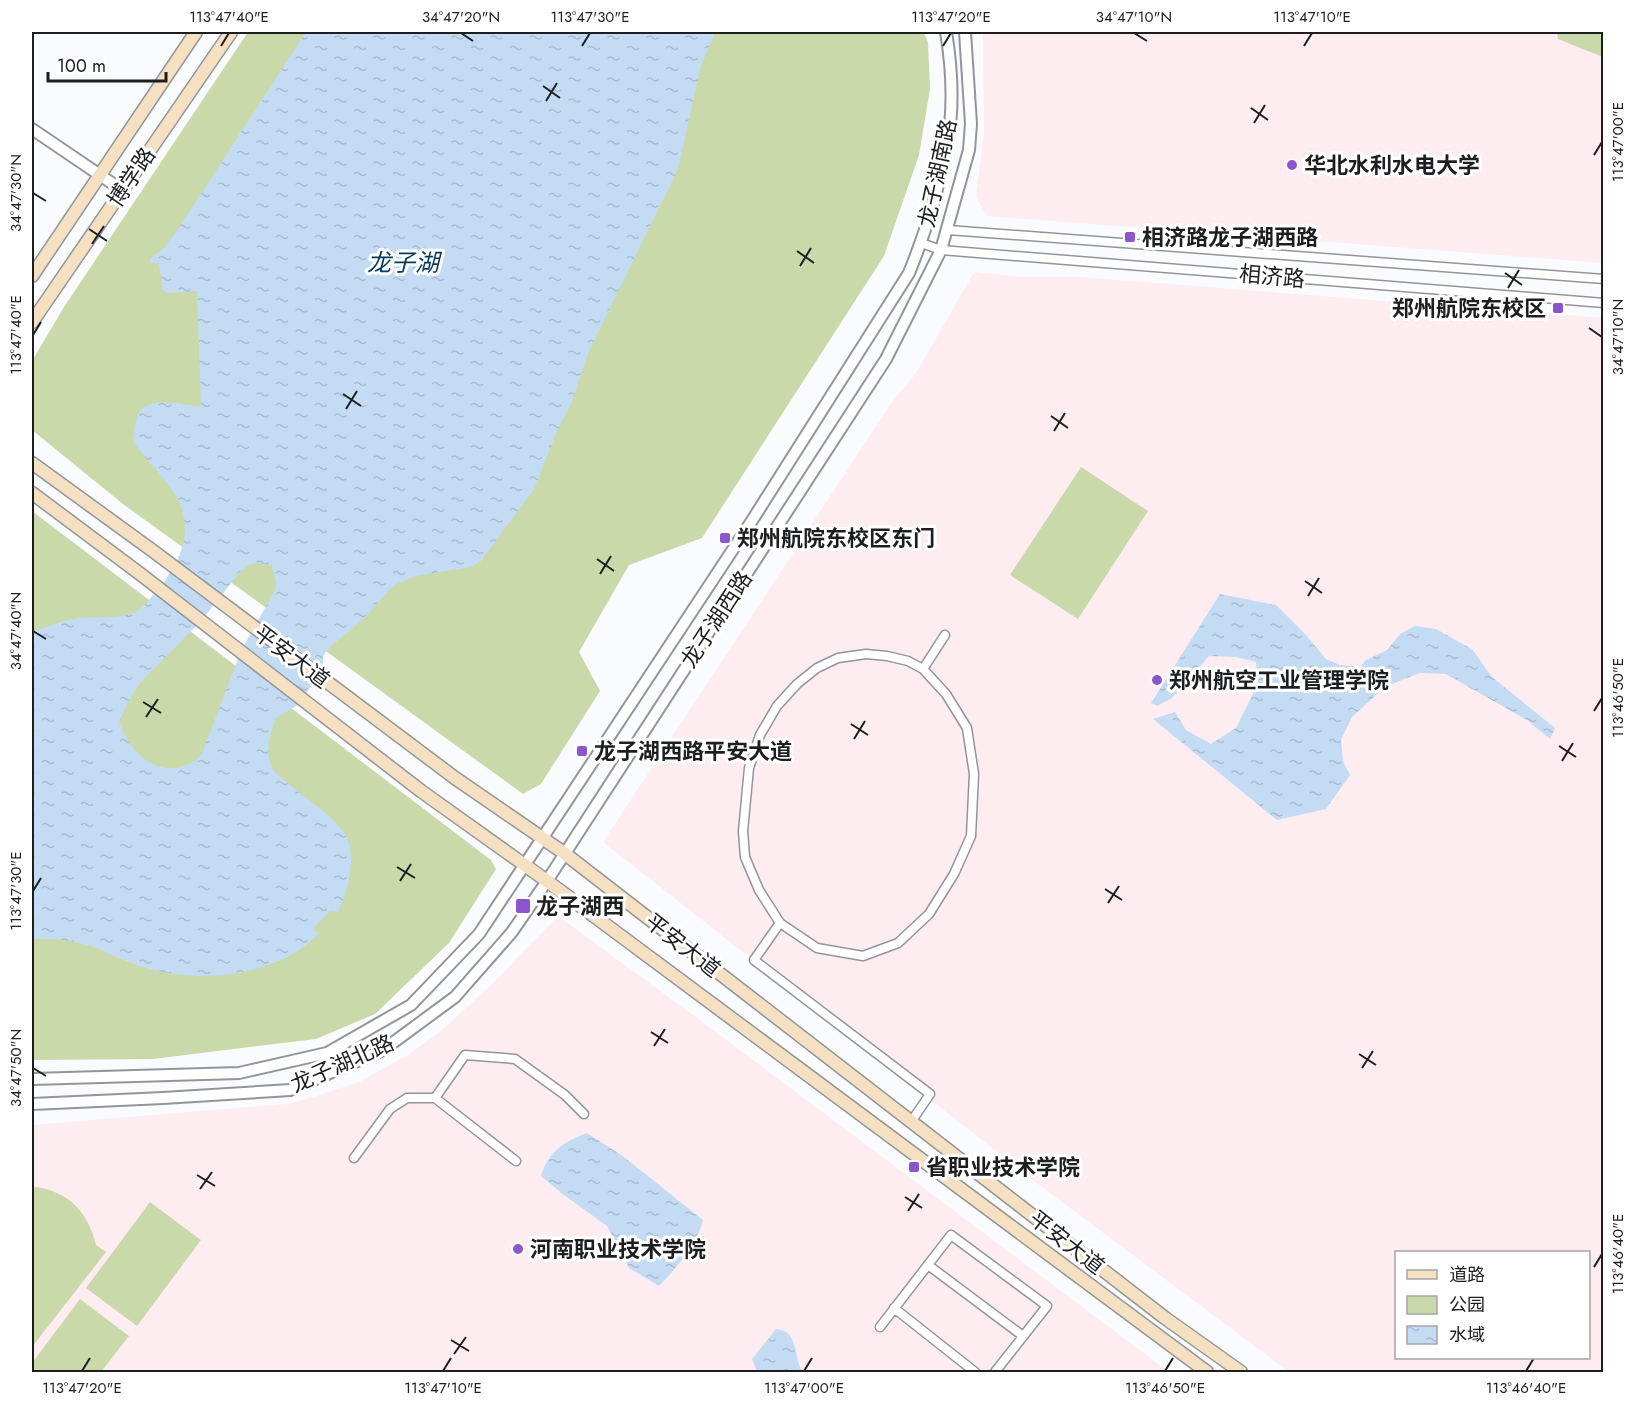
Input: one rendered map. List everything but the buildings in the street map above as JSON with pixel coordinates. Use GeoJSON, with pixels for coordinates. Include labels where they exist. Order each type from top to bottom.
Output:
{"type":"FeatureCollection","features":[{"type":"Feature","properties":{"kind":"main road","name":"博学路"},"geometry":{"type":"LineString","coordinates":[[32,276],[196,32]]}},
{"type":"Feature","properties":{"kind":"main road","name":"博学路"},"geometry":{"type":"LineString","coordinates":[[32,322],[231,32]]}},
{"type":"Feature","properties":{"kind":"main road","name":"平安大道"},"geometry":{"type":"LineString","coordinates":[[32,463],[455,778],[564,853],[1165,1318],[1241,1372]]}},
{"type":"Feature","properties":{"kind":"main road","name":"平安大道"},"geometry":{"type":"LineString","coordinates":[[32,493],[421,791],[547,880],[1207,1372]]}},
{"type":"Feature","properties":{"kind":"street","name":"龙子湖南路"},"geometry":{"type":"LineString","coordinates":[[921,243],[948,145],[952,98],[946,32]]}},
{"type":"Feature","properties":{"kind":"street","name":"龙子湖南路"},"geometry":{"type":"LineString","coordinates":[[948,230],[969,150],[971,124],[965,32]]}},
{"type":"Feature","properties":{"kind":"street"},"geometry":{"type":"LineString","coordinates":[[32,129],[122,190]]}},
{"type":"Feature","properties":{"kind":"street","name":"相济路"},"geometry":{"type":"LineString","coordinates":[[948,230],[1604,279]]}},
{"type":"Feature","properties":{"kind":"street","name":"龙子湖西路"},"geometry":{"type":"LineString","coordinates":[[547,880],[886,358],[941,250],[948,230]]}},
{"type":"Feature","properties":{"kind":"street","name":"相济路"},"geometry":{"type":"LineString","coordinates":[[921,243],[941,250],[1604,303]]}},
{"type":"Feature","properties":{"kind":"street","name":"龙子湖西路"},"geometry":{"type":"LineString","coordinates":[[524,865],[753,519],[909,273],[921,243]]}},
{"type":"Feature","properties":{"kind":"street"},"geometry":{"type":"LineString","coordinates":[[923,669],[945,635]]}},
{"type":"Feature","properties":{"kind":"street"},"geometry":{"type":"LineString","coordinates":[[866,654],[908,661],[923,669],[946,694],[967,728],[974,774],[971,836],[954,874],[929,914],[898,943],[863,956],[818,948],[780,923],[759,890],[745,857],[744,831],[749,768],[760,735],[777,706],[797,684],[817,668],[838,658],[866,654]]}},
{"type":"Feature","properties":{"kind":"street","name":"龙子湖北路"},"geometry":{"type":"LineString","coordinates":[[32,1079],[239,1073],[327,1053],[411,1005],[479,934],[524,865]]}},
{"type":"Feature","properties":{"kind":"street","name":"龙子湖北路"},"geometry":{"type":"LineString","coordinates":[[32,1104],[290,1090],[383,1050],[455,998],[512,932],[547,880]]}},
{"type":"Feature","properties":{"kind":"street"},"geometry":{"type":"LineString","coordinates":[[780,923],[754,960],[930,1094],[911,1122]]}},
{"type":"Feature","properties":{"kind":"street"},"geometry":{"type":"LineString","coordinates":[[435,1098],[465,1055],[515,1059],[566,1095],[584,1114]]}},
{"type":"Feature","properties":{"kind":"street"},"geometry":{"type":"LineString","coordinates":[[354,1158],[390,1109],[407,1098],[435,1098],[516,1161]]}},
{"type":"Feature","properties":{"kind":"street"},"geometry":{"type":"LineString","coordinates":[[880,1327],[951,1235],[1047,1306],[995,1372]]}},
{"type":"Feature","properties":{"kind":"street"},"geometry":{"type":"LineString","coordinates":[[928,1265],[1023,1336]]}},
{"type":"Feature","properties":{"kind":"street"},"geometry":{"type":"LineString","coordinates":[[894,1308],[975,1372]]}},
{"type":"Feature","properties":{"kind":"shaded area","name":"华北水利水电大学"},"geometry":{"type":"Polygon","coordinates":[[[983,32],[1603,32],[1603,263],[987,216],[976,197],[984,133],[983,32]]]}},
{"type":"Feature","properties":{"kind":"shaded area","name":"郑州航空工业管理学院"},"geometry":{"type":"Polygon","coordinates":[[[974,272],[1024,277],[1080,277],[1603,318],[1603,1372],[1289,1372],[1034,1181],[603,842],[892,402],[916,373],[974,272]]]}},
{"type":"Feature","properties":{"kind":"shaded area","name":"河南职业技术学院"},"geometry":{"type":"Polygon","coordinates":[[[558,916],[1169,1372],[32,1372],[32,1125],[286,1104],[359,1082],[408,1055],[441,1031],[493,983],[558,916]]]}},
{"type":"Feature","properties":{"kind":"green space"},"geometry":{"type":"Polygon","coordinates":[[[248,32],[924,32],[928,43],[930,89],[919,155],[884,256],[702,538],[629,565],[579,652],[600,691],[541,784],[523,794],[123,504],[32,430],[32,361],[64,307],[248,32]]]}},
{"type":"Feature","properties":{"kind":"green space"},"geometry":{"type":"Polygon","coordinates":[[[1557,32],[1603,32],[1603,57],[1558,39],[1557,32]]]}},
{"type":"Feature","properties":{"kind":"green space"},"geometry":{"type":"Polygon","coordinates":[[[1081,467],[1148,511],[1078,619],[1010,575],[1081,467]]]}},
{"type":"Feature","properties":{"kind":"green space"},"geometry":{"type":"Polygon","coordinates":[[[32,511],[491,860],[496,869],[449,943],[375,1014],[316,1039],[153,1059],[32,1060],[32,511]]]}},
{"type":"Feature","properties":{"kind":"green space"},"geometry":{"type":"Polygon","coordinates":[[[37,1187],[59,1194],[76,1206],[88,1223],[96,1245],[106,1252],[32,1347],[32,1188],[37,1187]]]}},
{"type":"Feature","properties":{"kind":"green space"},"geometry":{"type":"Polygon","coordinates":[[[150,1202],[201,1240],[137,1326],[86,1288],[150,1202]]]}},
{"type":"Feature","properties":{"kind":"green space"},"geometry":{"type":"Polygon","coordinates":[[[80,1299],[129,1336],[101,1372],[32,1372],[32,1363],[80,1299]]]}},
{"type":"Feature","properties":{"kind":"water","name":"龙子湖"},"geometry":{"type":"Polygon","coordinates":[[[306,32],[716,32],[701,65],[678,169],[589,351],[571,404],[556,433],[534,489],[481,561],[471,567],[415,576],[394,585],[362,620],[330,647],[323,656],[323,669],[298,705],[276,718],[268,751],[274,771],[333,820],[341,828],[349,845],[350,875],[338,912],[330,911],[313,929],[319,934],[298,951],[280,960],[242,972],[202,976],[161,972],[136,965],[83,944],[32,939],[32,634],[73,619],[117,616],[137,611],[161,585],[175,565],[183,543],[184,519],[177,498],[133,440],[137,417],[148,405],[165,402],[201,406],[197,291],[167,293],[162,289],[159,263],[150,263],[150,259],[165,247],[306,32]],[[268,564],[248,565],[240,572],[201,621],[140,683],[119,723],[130,744],[146,760],[164,768],[174,768],[193,762],[202,754],[240,653],[275,590],[276,581],[272,567],[268,564]]]}},
{"type":"Feature","properties":{"kind":"water"},"geometry":{"type":"Polygon","coordinates":[[[1220,594],[1276,605],[1326,659],[1340,665],[1360,667],[1366,660],[1387,650],[1400,634],[1415,626],[1436,629],[1472,649],[1492,677],[1555,728],[1550,739],[1527,720],[1446,674],[1419,673],[1385,687],[1352,717],[1341,740],[1343,761],[1350,775],[1326,809],[1277,820],[1153,719],[1175,712],[1186,730],[1211,744],[1236,728],[1258,684],[1256,662],[1236,657],[1209,656],[1172,698],[1157,706],[1151,703],[1220,594]]]}},
{"type":"Feature","properties":{"kind":"water"},"geometry":{"type":"Polygon","coordinates":[[[587,1133],[624,1157],[703,1220],[692,1246],[659,1286],[629,1268],[607,1226],[541,1176],[548,1160],[558,1148],[587,1133]]]}},
{"type":"Feature","properties":{"kind":"water"},"geometry":{"type":"Polygon","coordinates":[[[776,1329],[789,1334],[803,1372],[757,1372],[752,1359],[776,1329]]]}},
{"type":"Feature","properties":{"kind":"place","name":"华北水利水电大学"},"geometry":{"type":"Point","coordinates":[1292,165]}},
{"type":"Feature","properties":{"kind":"place","name":"相济路龙子湖西路"},"geometry":{"type":"Point","coordinates":[1130,237]}},
{"type":"Feature","properties":{"kind":"place","name":"郑州航院东校区"},"geometry":{"type":"Point","coordinates":[1558,308]}},
{"type":"Feature","properties":{"kind":"place","name":"郑州航院东校区东门"},"geometry":{"type":"Point","coordinates":[725,538]}},
{"type":"Feature","properties":{"kind":"place","name":"郑州航空工业管理学院"},"geometry":{"type":"Point","coordinates":[1157,680]}},
{"type":"Feature","properties":{"kind":"place","name":"龙子湖西路平安大道"},"geometry":{"type":"Point","coordinates":[582,751]}},
{"type":"Feature","properties":{"kind":"place","name":"龙子湖西"},"geometry":{"type":"Point","coordinates":[523,906]}},
{"type":"Feature","properties":{"kind":"place","name":"省职业技术学院"},"geometry":{"type":"Point","coordinates":[914,1167]}},
{"type":"Feature","properties":{"kind":"place","name":"河南职业技术学院"},"geometry":{"type":"Point","coordinates":[518,1249]}}]}
